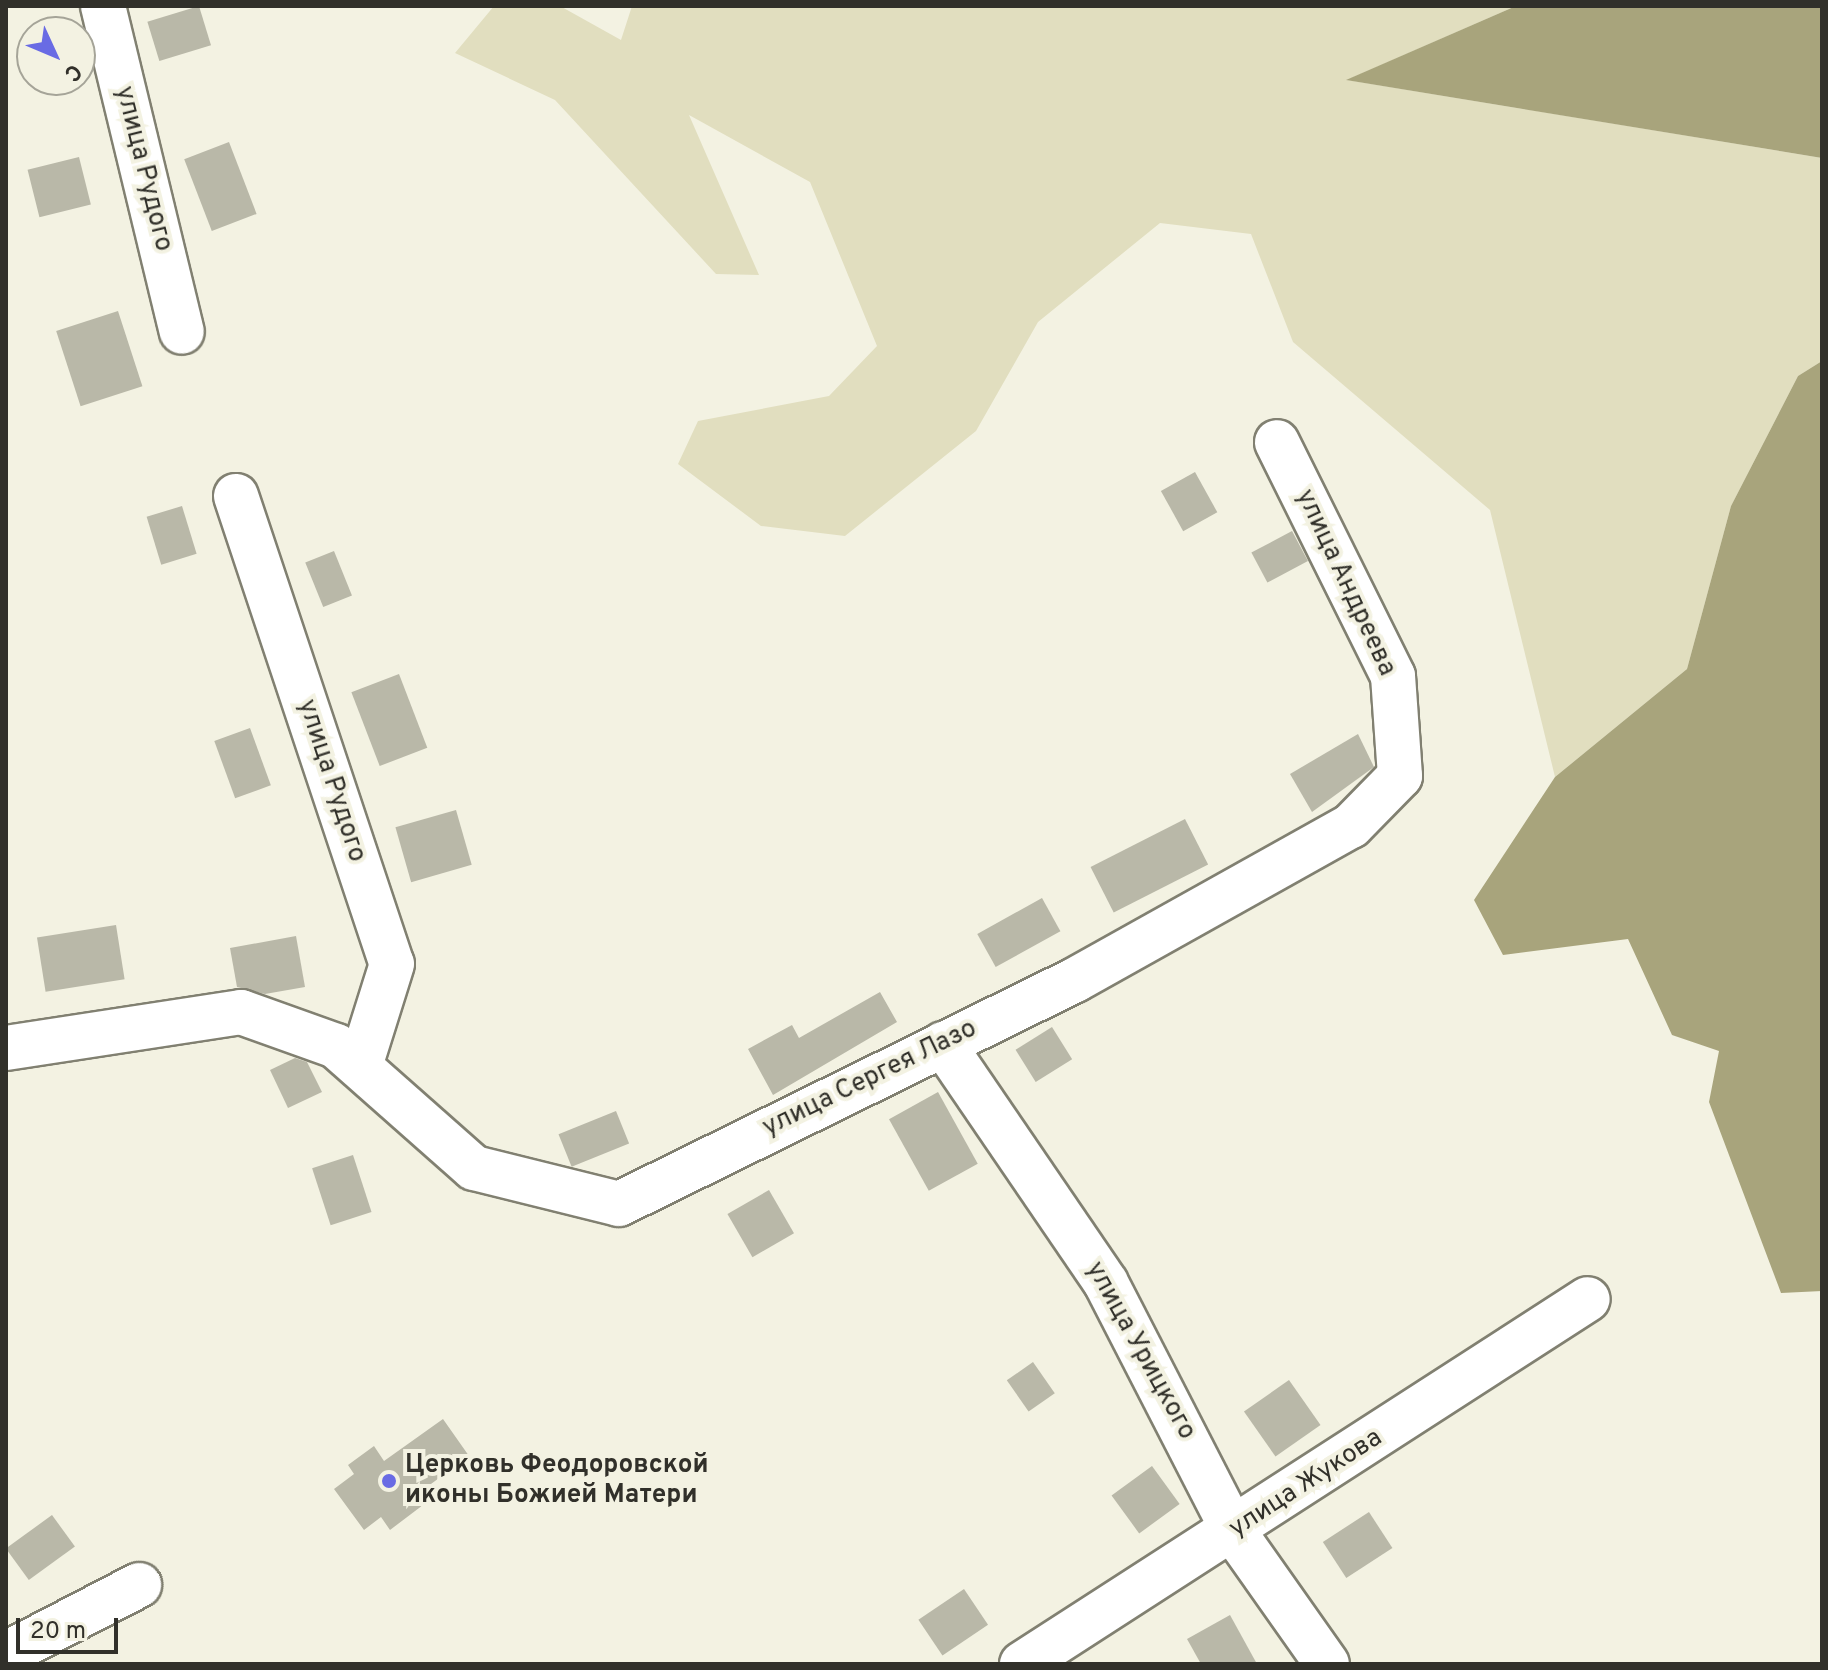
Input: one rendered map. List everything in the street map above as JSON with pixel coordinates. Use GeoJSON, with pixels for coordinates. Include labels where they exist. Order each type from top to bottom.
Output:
{"type":"FeatureCollection","features":[{"type":"Feature","properties":{"kind":"street","name":"улица Рудого"},"geometry":{"type":"LineString","coordinates":[[103,6],[182,332]]}},
{"type":"Feature","properties":{"kind":"street","name":"улица Андреева"},"geometry":{"type":"LineString","coordinates":[[1277,442],[1393,676],[1400,776]]}},
{"type":"Feature","properties":{"kind":"street","name":"улица Рудого"},"geometry":{"type":"LineString","coordinates":[[236,496],[392,964],[348,1056]]}},
{"type":"Feature","properties":{"kind":"street","name":"улица Сергея Лазо"},"geometry":{"type":"LineString","coordinates":[[348,1056],[474,1168],[619,1204],[943,1044],[1351,826],[1400,776]]}},
{"type":"Feature","properties":{"kind":"street"},"geometry":{"type":"LineString","coordinates":[[6,1048],[241,1012],[348,1056]]}},
{"type":"Feature","properties":{"kind":"street","name":"улица Урицкого"},"geometry":{"type":"LineString","coordinates":[[943,1044],[1106,1283],[1234,1532],[1327,1664]]}},
{"type":"Feature","properties":{"kind":"street","name":"улица Жукова"},"geometry":{"type":"LineString","coordinates":[[1022,1664],[1234,1532],[1588,1299]]}},
{"type":"Feature","properties":{"kind":"street"},"geometry":{"type":"LineString","coordinates":[[12,1651],[139,1585]]}},
{"type":"Feature","properties":{"kind":"shaded area"},"geometry":{"type":"Polygon","coordinates":[[[494,6],[560,6],[621,40],[632,6],[1516,6],[1347,80],[1822,158],[1822,361],[1798,376],[1731,506],[1687,669],[1555,777],[1490,510],[1293,342],[1251,234],[1160,223],[1038,322],[976,431],[845,536],[761,526],[678,464],[698,421],[829,396],[877,346],[810,182],[689,115],[759,275],[716,274],[555,100],[455,53],[494,6]]]}},
{"type":"Feature","properties":{"kind":"shaded area"},"geometry":{"type":"Polygon","coordinates":[[[1516,6],[1822,6],[1822,158],[1346,80],[1516,6]]]}},
{"type":"Feature","properties":{"kind":"shaded area"},"geometry":{"type":"Polygon","coordinates":[[[1822,361],[1822,1291],[1781,1293],[1709,1102],[1719,1051],[1672,1035],[1628,939],[1503,955],[1474,900],[1555,777],[1687,669],[1731,506],[1798,376],[1822,361]]]}},
{"type":"Feature","properties":{"kind":"building"},"geometry":{"type":"Polygon","coordinates":[[[199,6],[211,45],[159,61],[147,22],[199,6]]]}},
{"type":"Feature","properties":{"kind":"building"},"geometry":{"type":"Polygon","coordinates":[[[229,142],[257,214],[212,231],[184,159],[229,142]]]}},
{"type":"Feature","properties":{"kind":"building"},"geometry":{"type":"Polygon","coordinates":[[[79,157],[91,205],[39,217],[28,170],[79,157]]]}},
{"type":"Feature","properties":{"kind":"building"},"geometry":{"type":"Polygon","coordinates":[[[118,311],[142,386],[81,406],[56,331],[118,311]]]}},
{"type":"Feature","properties":{"kind":"building"},"geometry":{"type":"Polygon","coordinates":[[[1195,472],[1217,512],[1183,531],[1161,491],[1195,472]]]}},
{"type":"Feature","properties":{"kind":"building"},"geometry":{"type":"Polygon","coordinates":[[[182,506],[197,554],[161,565],[147,517],[182,506]]]}},
{"type":"Feature","properties":{"kind":"building"},"geometry":{"type":"Polygon","coordinates":[[[1292,531],[1308,561],[1267,583],[1251,553],[1292,531]]]}},
{"type":"Feature","properties":{"kind":"building"},"geometry":{"type":"Polygon","coordinates":[[[334,551],[352,596],[323,607],[305,563],[334,551]]]}},
{"type":"Feature","properties":{"kind":"building"},"geometry":{"type":"Polygon","coordinates":[[[399,674],[427,748],[380,766],[351,692],[399,674]]]}},
{"type":"Feature","properties":{"kind":"building"},"geometry":{"type":"Polygon","coordinates":[[[250,728],[271,785],[235,798],[214,741],[250,728]]]}},
{"type":"Feature","properties":{"kind":"building"},"geometry":{"type":"Polygon","coordinates":[[[1358,734],[1374,767],[1312,812],[1290,774],[1358,734]]]}},
{"type":"Feature","properties":{"kind":"building"},"geometry":{"type":"Polygon","coordinates":[[[456,810],[472,865],[411,882],[395,827],[456,810]]]}},
{"type":"Feature","properties":{"kind":"building"},"geometry":{"type":"Polygon","coordinates":[[[1185,819],[1208,864],[1114,913],[1091,867],[1185,819]]]}},
{"type":"Feature","properties":{"kind":"building"},"geometry":{"type":"Polygon","coordinates":[[[1042,898],[1060,931],[996,967],[977,934],[1042,898]]]}},
{"type":"Feature","properties":{"kind":"building"},"geometry":{"type":"Polygon","coordinates":[[[116,925],[125,979],[46,992],[37,938],[116,925]]]}},
{"type":"Feature","properties":{"kind":"building"},"geometry":{"type":"Polygon","coordinates":[[[296,936],[305,987],[265,994],[237,987],[230,948],[296,936]]]}},
{"type":"Feature","properties":{"kind":"building"},"geometry":{"type":"Polygon","coordinates":[[[880,992],[897,1022],[773,1095],[748,1049],[792,1025],[799,1038],[880,992]]]}},
{"type":"Feature","properties":{"kind":"building"},"geometry":{"type":"Polygon","coordinates":[[[1052,1027],[1072,1059],[1036,1082],[1016,1050],[1052,1027]]]}},
{"type":"Feature","properties":{"kind":"building"},"geometry":{"type":"Polygon","coordinates":[[[295,1058],[307,1062],[322,1092],[288,1108],[270,1070],[295,1058]]]}},
{"type":"Feature","properties":{"kind":"building"},"geometry":{"type":"Polygon","coordinates":[[[938,1092],[978,1164],[929,1191],[889,1119],[938,1092]]]}},
{"type":"Feature","properties":{"kind":"building"},"geometry":{"type":"Polygon","coordinates":[[[616,1111],[629,1143],[572,1167],[559,1134],[616,1111]]]}},
{"type":"Feature","properties":{"kind":"building"},"geometry":{"type":"Polygon","coordinates":[[[353,1155],[372,1212],[331,1225],[312,1168],[353,1155]]]}},
{"type":"Feature","properties":{"kind":"building"},"geometry":{"type":"Polygon","coordinates":[[[769,1190],[794,1233],[752,1257],[727,1214],[769,1190]]]}},
{"type":"Feature","properties":{"kind":"building"},"geometry":{"type":"Polygon","coordinates":[[[1033,1362],[1055,1393],[1029,1411],[1007,1380],[1033,1362]]]}},
{"type":"Feature","properties":{"kind":"building"},"geometry":{"type":"Polygon","coordinates":[[[1289,1380],[1321,1425],[1275,1457],[1244,1412],[1289,1380]]]}},
{"type":"Feature","properties":{"kind":"building","name":"Церковь Феодоровской иконы Божией Матери"},"geometry":{"type":"Polygon","coordinates":[[[443,1419],[469,1456],[416,1495],[423,1505],[390,1530],[381,1517],[364,1530],[334,1489],[354,1474],[348,1465],[374,1446],[384,1461],[443,1419]]]}},
{"type":"Feature","properties":{"kind":"building"},"geometry":{"type":"Polygon","coordinates":[[[1152,1466],[1180,1504],[1139,1533],[1112,1495],[1152,1466]]]}},
{"type":"Feature","properties":{"kind":"building"},"geometry":{"type":"Polygon","coordinates":[[[1369,1512],[1392,1548],[1346,1578],[1323,1542],[1369,1512]]]}},
{"type":"Feature","properties":{"kind":"building"},"geometry":{"type":"Polygon","coordinates":[[[52,1515],[75,1547],[29,1580],[6,1548],[52,1515]]]}},
{"type":"Feature","properties":{"kind":"building"},"geometry":{"type":"Polygon","coordinates":[[[964,1589],[988,1625],[942,1655],[918,1620],[964,1589]]]}},
{"type":"Feature","properties":{"kind":"building"},"geometry":{"type":"Polygon","coordinates":[[[1230,1615],[1257,1664],[1201,1664],[1187,1639],[1230,1615]]]}},
{"type":"Feature","properties":{"kind":"place","name":"Церковь Феодоровской иконы Божией Матери"},"geometry":{"type":"Point","coordinates":[389,1481]}}]}
